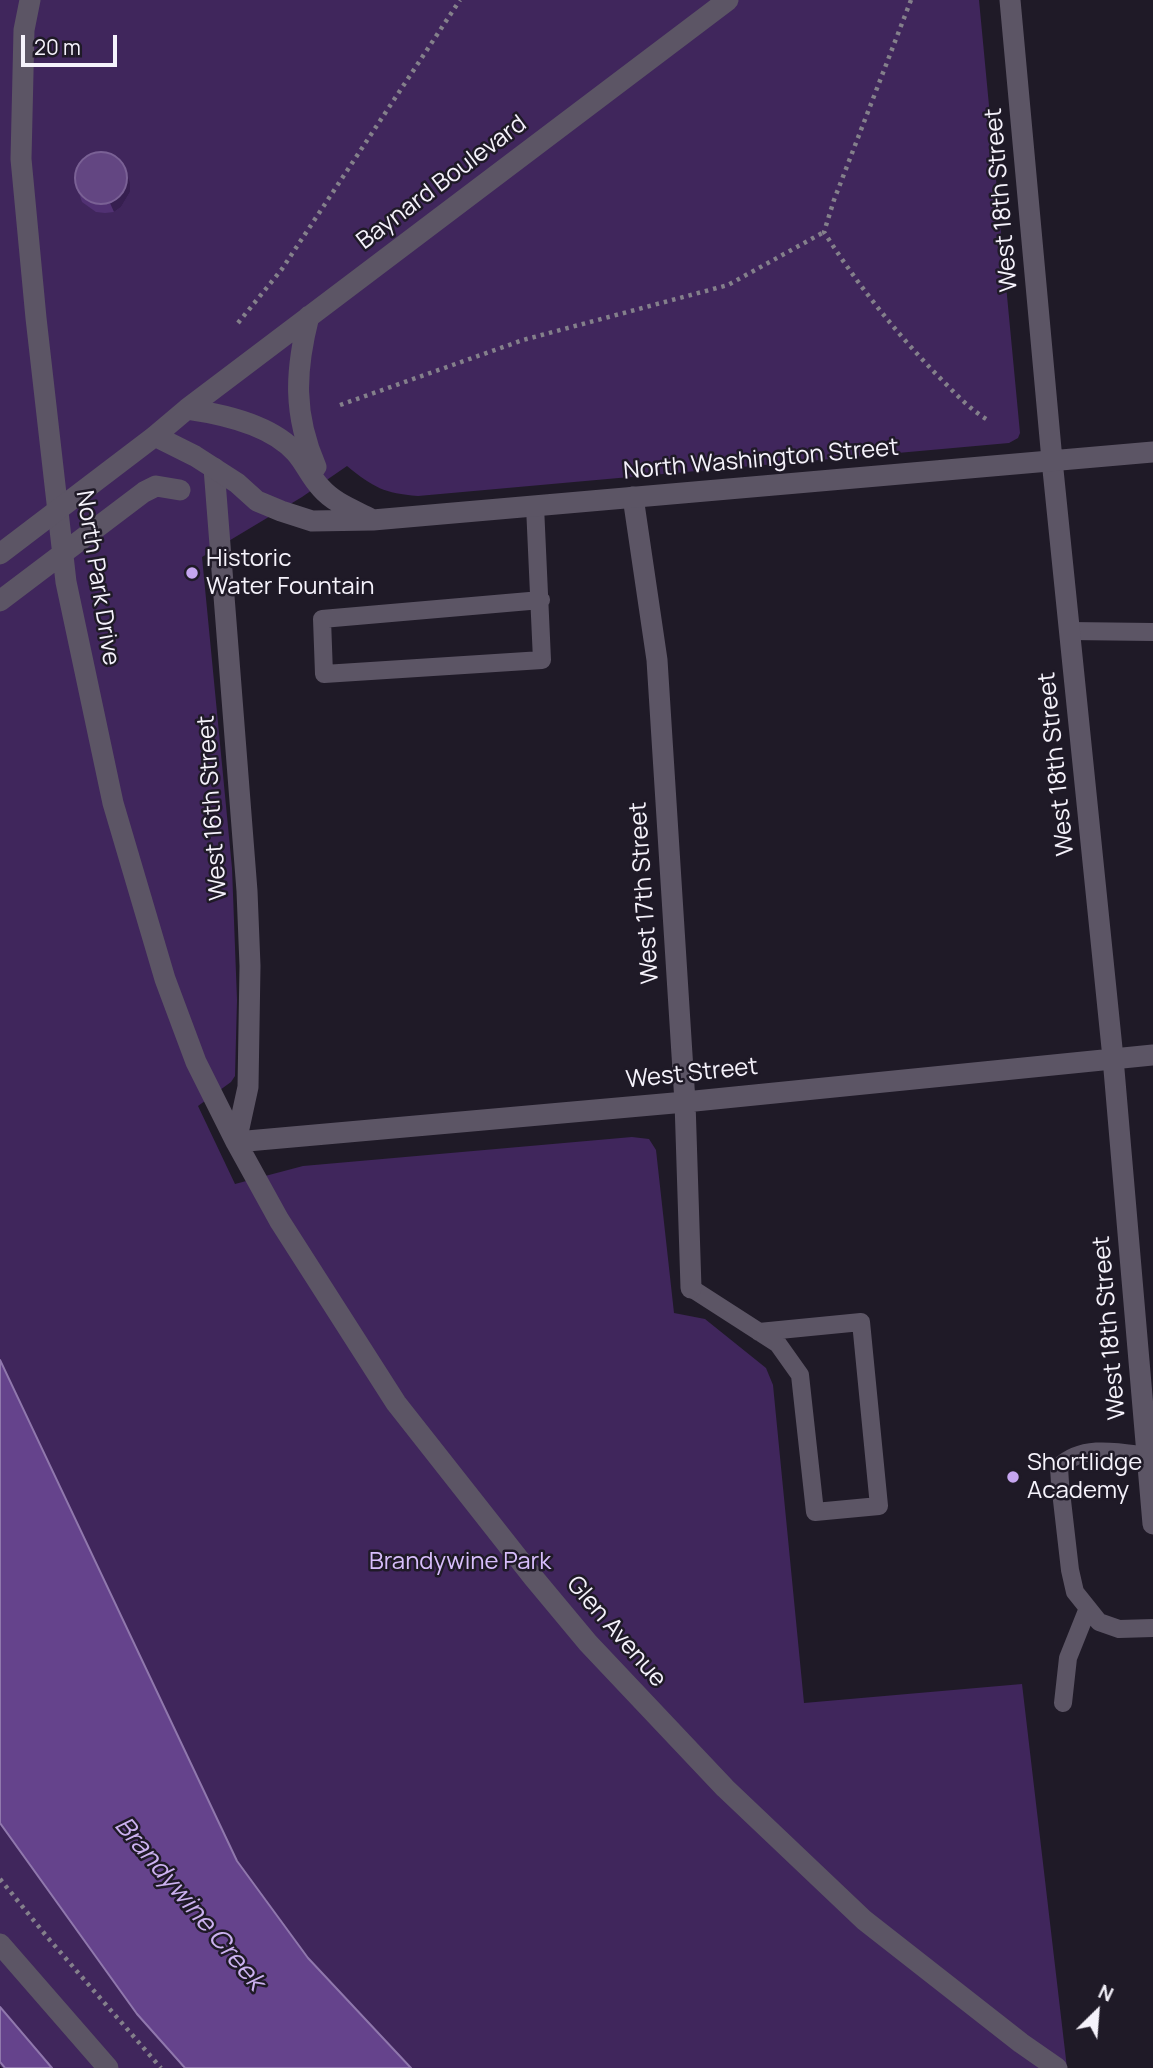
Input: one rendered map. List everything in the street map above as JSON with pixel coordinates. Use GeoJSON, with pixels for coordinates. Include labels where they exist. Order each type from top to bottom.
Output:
{"type":"FeatureCollection","features":[{"type":"Feature","properties":{"kind":"street","name":"North Park Drive"},"geometry":{"type":"LineString","coordinates":[[30,0],[24,30],[21,159],[66,582],[113,803],[165,979],[196,1062],[236,1142]]}},
{"type":"Feature","properties":{"kind":"street","name":"Baynard Boulevard"},"geometry":{"type":"LineString","coordinates":[[187,409],[728,0]]}},
{"type":"Feature","properties":{"kind":"street","name":"West 18th Street"},"geometry":{"type":"LineString","coordinates":[[1010,0],[1052,460],[1114,1058],[1153,1524]]}},
{"type":"Feature","properties":{"kind":"street"},"geometry":{"type":"LineString","coordinates":[[309,316],[298,366],[301,419],[306,443],[333,500]]}},
{"type":"Feature","properties":{"kind":"street"},"geometry":{"type":"LineString","coordinates":[[0,554],[187,409],[216,413],[261,429],[282,440],[296,453],[320,488],[333,500],[373,520]]}},
{"type":"Feature","properties":{"kind":"street","name":"North Washington Street"},"geometry":{"type":"LineString","coordinates":[[155,436],[214,468],[257,501],[312,521],[373,520],[1153,452]]}},
{"type":"Feature","properties":{"kind":"street","name":"West 16th Street"},"geometry":{"type":"LineString","coordinates":[[214,468],[247,891],[250,966],[248,1087],[236,1142]]}},
{"type":"Feature","properties":{"kind":"street"},"geometry":{"type":"LineString","coordinates":[[0,601],[144,492],[156,486],[180,489]]}},
{"type":"Feature","properties":{"kind":"street","name":"West 17th Street"},"geometry":{"type":"LineString","coordinates":[[633,497],[657,660],[685,1102],[691,1288]]}},
{"type":"Feature","properties":{"kind":"street","name":"West Street"},"geometry":{"type":"LineString","coordinates":[[236,1142],[685,1102],[1153,1055]]}},
{"type":"Feature","properties":{"kind":"street","name":"Glen Avenue"},"geometry":{"type":"LineString","coordinates":[[236,1142],[279,1220],[396,1403],[588,1643],[724,1788],[864,1920],[1057,2068]]}},
{"type":"Feature","properties":{"kind":"street"},"geometry":{"type":"LineString","coordinates":[[0,1944],[108,2068]]}},
{"type":"Feature","properties":{"kind":"lane"},"geometry":{"type":"LineString","coordinates":[[535,506],[541,600],[542,660],[324,674],[322,619],[541,600]]}},
{"type":"Feature","properties":{"kind":"lane"},"geometry":{"type":"LineString","coordinates":[[1070,631],[1153,632]]}},
{"type":"Feature","properties":{"kind":"lane"},"geometry":{"type":"LineString","coordinates":[[691,1288],[759,1332],[778,1344],[800,1375],[815,1512],[879,1506],[861,1322],[759,1332]]}},
{"type":"Feature","properties":{"kind":"lane"},"geometry":{"type":"LineString","coordinates":[[1147,1456],[1107,1450],[1070,1456],[1059,1466],[1059,1483],[1075,1592],[1099,1622],[1119,1629],[1153,1628]]}},
{"type":"Feature","properties":{"kind":"lane"},"geometry":{"type":"LineString","coordinates":[[1063,1703],[1068,1658],[1088,1608]]}},
{"type":"Feature","properties":{"kind":"path"},"geometry":{"type":"LineString","coordinates":[[238,323],[282,269],[460,0]]}},
{"type":"Feature","properties":{"kind":"path"},"geometry":{"type":"LineString","coordinates":[[340,405],[523,340],[728,285],[824,232],[911,0]]}},
{"type":"Feature","properties":{"kind":"path"},"geometry":{"type":"LineString","coordinates":[[824,232],[842,261],[904,341],[973,411],[988,420]]}},
{"type":"Feature","properties":{"kind":"path"},"geometry":{"type":"LineString","coordinates":[[0,1879],[161,2068]]}},
{"type":"Feature","properties":{"kind":"green space","name":"Brandywine Park"},"geometry":{"type":"Polygon","coordinates":[[[0,0],[979,0],[1020,433],[1018,438],[1009,443],[418,496],[380,488],[347,466],[302,497],[202,557],[232,868],[237,1000],[235,1076],[231,1082],[198,1106],[235,1184],[303,1166],[632,1137],[649,1139],[656,1150],[674,1313],[705,1319],[766,1368],[773,1385],[804,1703],[1022,1684],[1067,2068],[411,2068],[308,1958],[237,1861],[0,1360],[0,0]]]}},
{"type":"Feature","properties":{"kind":"green space"},"geometry":{"type":"Polygon","coordinates":[[[0,1823],[137,2014],[185,2068],[0,2066],[0,1823]]]}},
{"type":"Feature","properties":{"kind":"water","name":"Brandywine Creek"},"geometry":{"type":"Polygon","coordinates":[[[0,1360],[237,1861],[308,1958],[411,2068],[185,2068],[137,2014],[0,1823],[0,1360]]]}},
{"type":"Feature","properties":{"kind":"water"},"geometry":{"type":"Polygon","coordinates":[[[0,2007],[52,2068],[5,2068],[0,2062],[0,2007]]]}},
{"type":"Feature","properties":{"kind":"building"},"geometry":{"type":"Polygon","coordinates":[[[101,152],[111,154],[119,160],[125,168],[125,188],[119,196],[111,202],[101,204],[91,202],[83,196],[77,188],[75,178],[77,168],[83,160],[91,154],[101,152]]]}},
{"type":"Feature","properties":{"kind":"place","name":"Historic Water Fountain"},"geometry":{"type":"Point","coordinates":[192,573]}},
{"type":"Feature","properties":{"kind":"place","name":"Shortlidge Academy"},"geometry":{"type":"Point","coordinates":[1013,1477]}}]}
